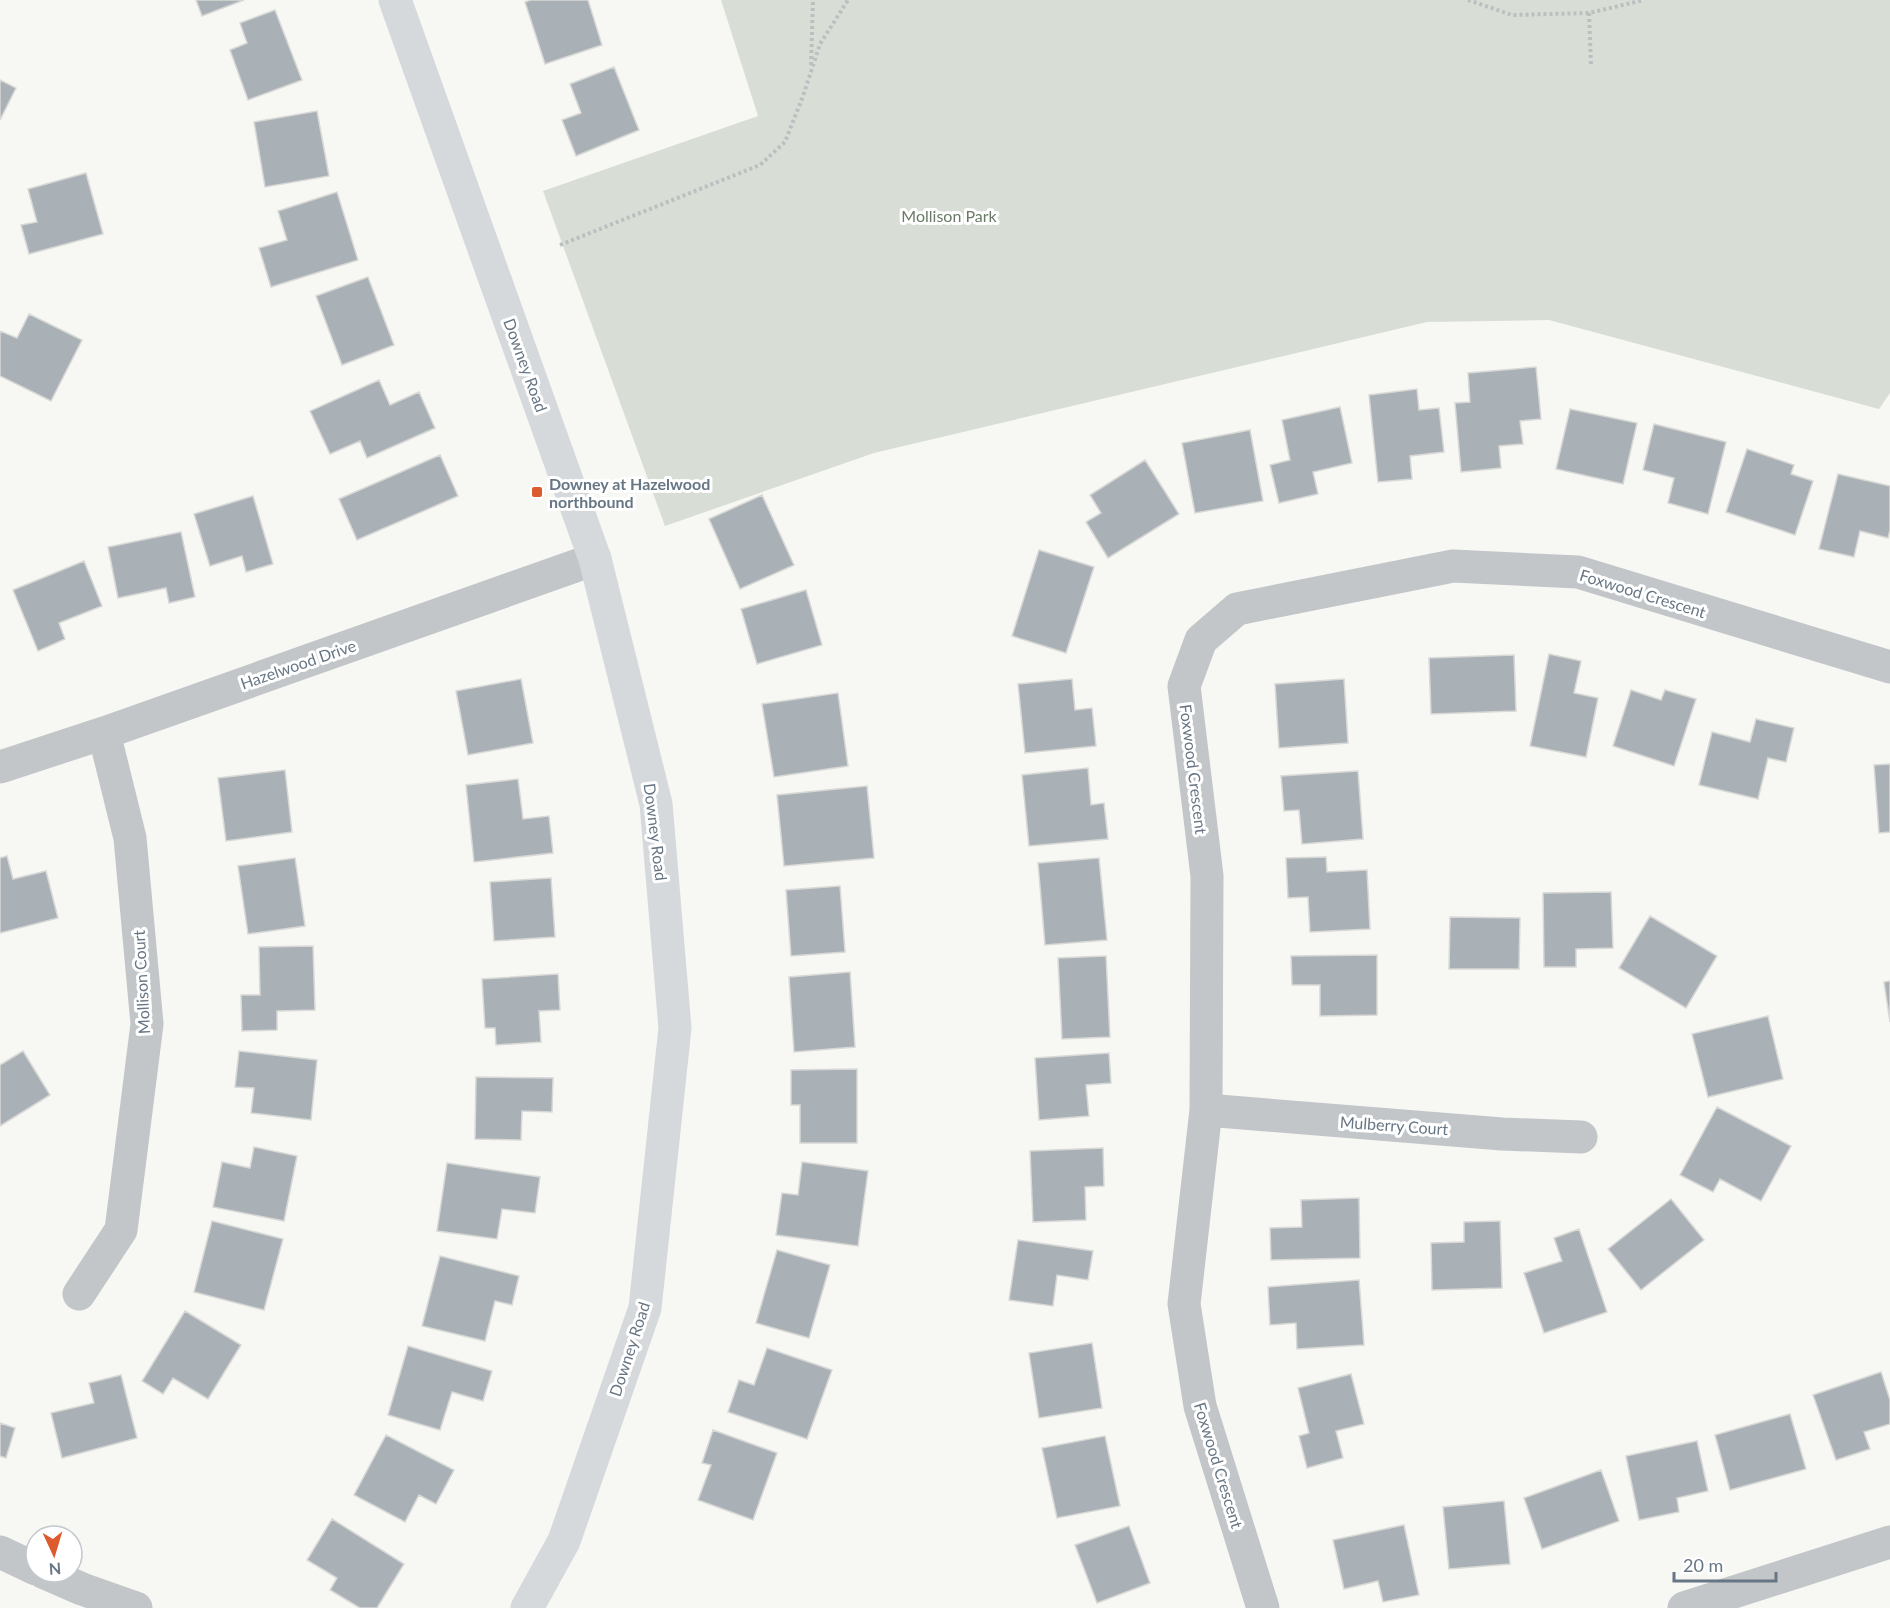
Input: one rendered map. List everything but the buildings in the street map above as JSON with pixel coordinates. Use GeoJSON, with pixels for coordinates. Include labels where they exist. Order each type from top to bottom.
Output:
{"type":"FeatureCollection","features":[{"type":"Feature","properties":{"kind":"main road","name":"Downey Road"},"geometry":{"type":"LineString","coordinates":[[395,0],[596,559],[656,804],[675,1028],[645,1308],[564,1540],[527,1608]]}},
{"type":"Feature","properties":{"kind":"street","name":"Hazelwood Drive"},"geometry":{"type":"LineString","coordinates":[[0,767],[104,733],[596,559]]}},
{"type":"Feature","properties":{"kind":"street","name":"Foxwood Crescent"},"geometry":{"type":"LineString","coordinates":[[1263,1608],[1200,1406],[1184,1304],[1206,1110],[1207,876],[1184,686],[1201,640],[1237,609],[1453,566],[1578,572],[1890,667]]}},
{"type":"Feature","properties":{"kind":"street","name":"Mollison Court"},"geometry":{"type":"LineString","coordinates":[[79,1294],[121,1230],[147,1024],[130,838],[104,733]]}},
{"type":"Feature","properties":{"kind":"street","name":"Mulberry Court"},"geometry":{"type":"LineString","coordinates":[[1206,1110],[1502,1134],[1581,1137]]}},
{"type":"Feature","properties":{"kind":"street"},"geometry":{"type":"LineString","coordinates":[[1684,1608],[1890,1542]]}},
{"type":"Feature","properties":{"kind":"street"},"geometry":{"type":"LineString","coordinates":[[0,1552],[24,1563]]}},
{"type":"Feature","properties":{"kind":"street"},"geometry":{"type":"LineString","coordinates":[[71,1584],[136,1608]]}},
{"type":"Feature","properties":{"kind":"path"},"geometry":{"type":"LineString","coordinates":[[811,72],[813,0]]}},
{"type":"Feature","properties":{"kind":"path"},"geometry":{"type":"LineString","coordinates":[[560,245],[760,165],[785,142],[820,44],[848,0]]}},
{"type":"Feature","properties":{"kind":"path"},"geometry":{"type":"LineString","coordinates":[[1468,0],[1512,15],[1588,13],[1644,0]]}},
{"type":"Feature","properties":{"kind":"path"},"geometry":{"type":"LineString","coordinates":[[1588,13],[1591,66]]}},
{"type":"Feature","properties":{"kind":"green space","name":"Mollison Park"},"geometry":{"type":"Polygon","coordinates":[[[721,0],[1890,0],[1890,393],[1879,409],[1549,320],[1427,322],[874,453],[665,526],[543,191],[758,116],[721,0]]]}},
{"type":"Feature","properties":{"kind":"place","name":"Downey at Hazelwood northbound"},"geometry":{"type":"Point","coordinates":[537,492]}}]}
